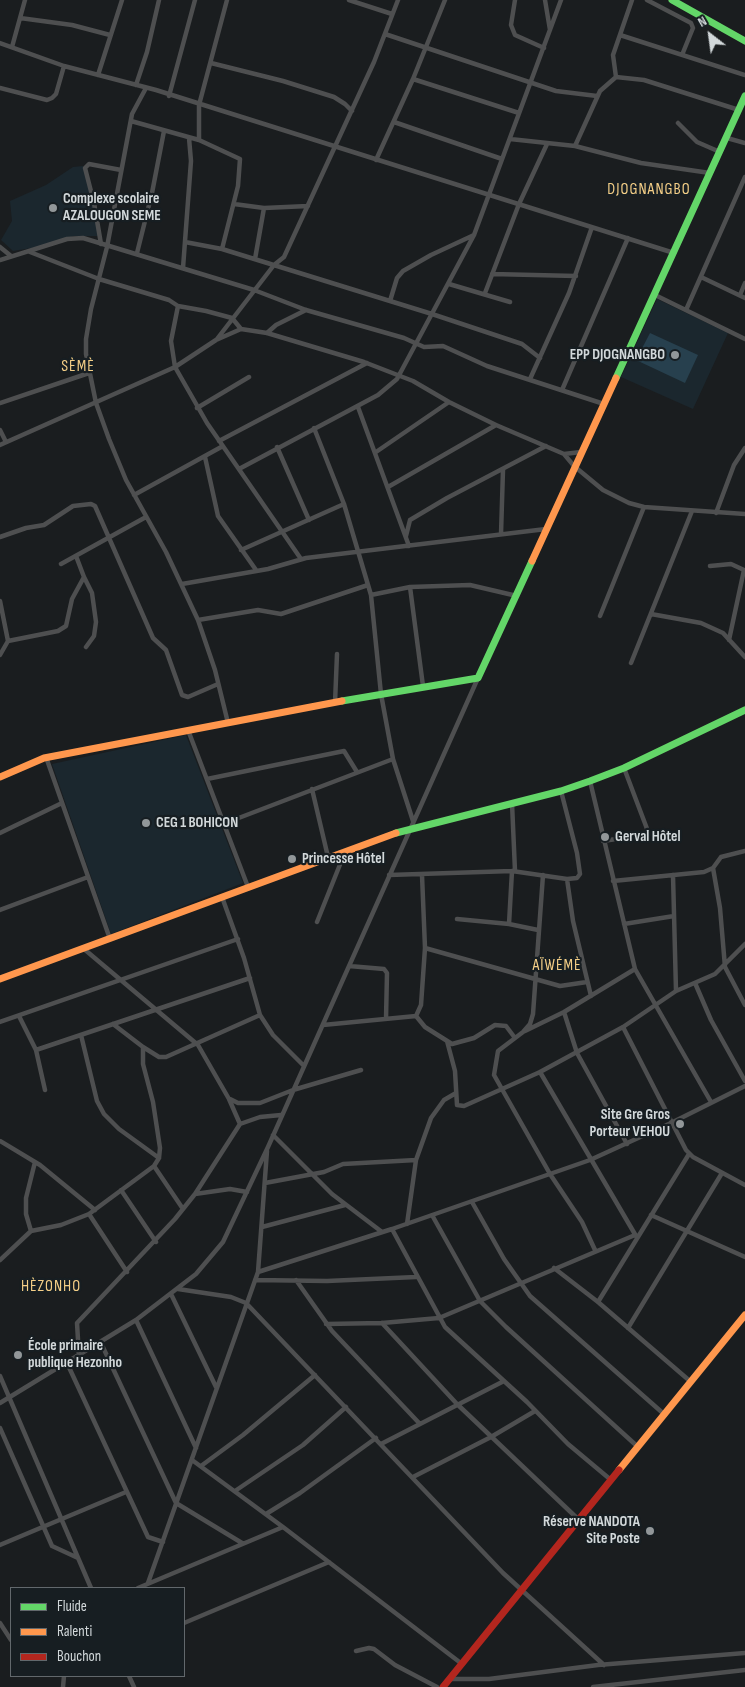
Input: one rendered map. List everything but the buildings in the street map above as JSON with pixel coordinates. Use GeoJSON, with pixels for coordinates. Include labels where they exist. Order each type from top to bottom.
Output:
{"type":"FeatureCollection","features":[{"type":"Feature","properties":{"kind":"street"},"geometry":{"type":"LineString","coordinates":[[12,47],[25,0]]}},
{"type":"Feature","properties":{"kind":"street"},"geometry":{"type":"LineString","coordinates":[[98,75],[122,0]]}},
{"type":"Feature","properties":{"kind":"street"},"geometry":{"type":"LineString","coordinates":[[136,85],[147,52],[159,0]]}},
{"type":"Feature","properties":{"kind":"street"},"geometry":{"type":"LineString","coordinates":[[169,96],[195,0]]}},
{"type":"Feature","properties":{"kind":"street"},"geometry":{"type":"LineString","coordinates":[[199,140],[199,105],[227,0]]}},
{"type":"Feature","properties":{"kind":"street"},"geometry":{"type":"LineString","coordinates":[[349,0],[392,14]]}},
{"type":"Feature","properties":{"kind":"street"},"geometry":{"type":"LineString","coordinates":[[216,340],[274,265],[284,257],[352,111],[398,0]]}},
{"type":"Feature","properties":{"kind":"street"},"geometry":{"type":"LineString","coordinates":[[376,160],[413,79],[445,0]]}},
{"type":"Feature","properties":{"kind":"street"},"geometry":{"type":"LineString","coordinates":[[514,0],[511,25],[515,35],[544,48]]}},
{"type":"Feature","properties":{"kind":"street"},"geometry":{"type":"LineString","coordinates":[[545,0],[550,31]]}},
{"type":"Feature","properties":{"kind":"street"},"geometry":{"type":"LineString","coordinates":[[239,469],[277,447],[358,407],[387,389],[400,375],[474,235],[561,0]]}},
{"type":"Feature","properties":{"kind":"street"},"geometry":{"type":"LineString","coordinates":[[616,77],[613,56],[632,0]]}},
{"type":"Feature","properties":{"kind":"street"},"geometry":{"type":"LineString","coordinates":[[647,0],[692,23],[693,28],[682,55]]}},
{"type":"Feature","properties":{"kind":"street"},"geometry":{"type":"LineString","coordinates":[[672,0],[709,19],[745,41]]}},
{"type":"Feature","properties":{"kind":"street"},"geometry":{"type":"LineString","coordinates":[[20,18],[72,26],[110,35]]}},
{"type":"Feature","properties":{"kind":"street"},"geometry":{"type":"LineString","coordinates":[[385,34],[556,91],[597,96]]}},
{"type":"Feature","properties":{"kind":"street"},"geometry":{"type":"LineString","coordinates":[[620,35],[745,75]]}},
{"type":"Feature","properties":{"kind":"street"},"geometry":{"type":"LineString","coordinates":[[0,44],[64,66],[146,88],[674,253]]}},
{"type":"Feature","properties":{"kind":"street"},"geometry":{"type":"LineString","coordinates":[[211,63],[283,81],[334,97],[352,111]]}},
{"type":"Feature","properties":{"kind":"street"},"geometry":{"type":"LineString","coordinates":[[0,88],[47,100],[56,94],[64,66]]}},
{"type":"Feature","properties":{"kind":"street"},"geometry":{"type":"LineString","coordinates":[[575,146],[602,87],[616,77],[644,80],[739,110]]}},
{"type":"Feature","properties":{"kind":"street"},"geometry":{"type":"LineString","coordinates":[[413,79],[519,113]]}},
{"type":"Feature","properties":{"kind":"street"},"geometry":{"type":"LineString","coordinates":[[146,88],[136,105],[131,121],[86,339],[89,372],[96,403],[121,469],[182,584],[198,620],[228,723]]}},
{"type":"Feature","properties":{"kind":"street"},"geometry":{"type":"LineString","coordinates":[[0,1403],[136,1320],[178,1289],[208,1262],[223,1242],[268,1147],[303,1065],[323,1025],[574,466],[745,96]]}},
{"type":"Feature","properties":{"kind":"street"},"geometry":{"type":"LineString","coordinates":[[131,121],[199,140],[240,158],[234,204],[222,249]]}},
{"type":"Feature","properties":{"kind":"street"},"geometry":{"type":"LineString","coordinates":[[394,122],[502,158]]}},
{"type":"Feature","properties":{"kind":"street"},"geometry":{"type":"LineString","coordinates":[[678,123],[697,142],[720,152]]}},
{"type":"Feature","properties":{"kind":"street"},"geometry":{"type":"LineString","coordinates":[[137,253],[152,193],[164,131]]}},
{"type":"Feature","properties":{"kind":"street"},"geometry":{"type":"LineString","coordinates":[[183,268],[191,162],[189,138]]}},
{"type":"Feature","properties":{"kind":"street"},"geometry":{"type":"LineString","coordinates":[[727,138],[745,143]]}},
{"type":"Feature","properties":{"kind":"street"},"geometry":{"type":"LineString","coordinates":[[510,139],[575,146],[641,163],[711,173]]}},
{"type":"Feature","properties":{"kind":"street"},"geometry":{"type":"LineString","coordinates":[[485,293],[519,204],[547,144]]}},
{"type":"Feature","properties":{"kind":"street"},"geometry":{"type":"LineString","coordinates":[[101,244],[93,196],[85,168],[89,164],[121,170]]}},
{"type":"Feature","properties":{"kind":"street"},"geometry":{"type":"LineString","coordinates":[[686,310],[745,178]]}},
{"type":"Feature","properties":{"kind":"street"},"geometry":{"type":"LineString","coordinates":[[234,204],[264,208],[308,206]]}},
{"type":"Feature","properties":{"kind":"street"},"geometry":{"type":"LineString","coordinates":[[255,259],[264,208]]}},
{"type":"Feature","properties":{"kind":"street"},"geometry":{"type":"LineString","coordinates":[[530,379],[576,276],[592,227]]}},
{"type":"Feature","properties":{"kind":"street"},"geometry":{"type":"LineString","coordinates":[[390,301],[397,278],[403,271],[431,255],[474,235]]}},
{"type":"Feature","properties":{"kind":"street"},"geometry":{"type":"LineString","coordinates":[[0,260],[77,237],[137,253],[254,290],[306,310],[427,347],[443,346],[480,364],[604,404]]}},
{"type":"Feature","properties":{"kind":"street"},"geometry":{"type":"LineString","coordinates":[[562,390],[628,238]]}},
{"type":"Feature","properties":{"kind":"street"},"geometry":{"type":"LineString","coordinates":[[185,242],[222,249],[432,314],[522,344],[540,358]]}},
{"type":"Feature","properties":{"kind":"street"},"geometry":{"type":"LineString","coordinates":[[0,247],[11,256]]}},
{"type":"Feature","properties":{"kind":"street"},"geometry":{"type":"LineString","coordinates":[[28,251],[99,279],[164,298],[178,306],[206,310],[232,318],[241,329]]}},
{"type":"Feature","properties":{"kind":"street"},"geometry":{"type":"LineString","coordinates":[[492,274],[576,276]]}},
{"type":"Feature","properties":{"kind":"street"},"geometry":{"type":"LineString","coordinates":[[701,277],[745,298]]}},
{"type":"Feature","properties":{"kind":"street"},"geometry":{"type":"LineString","coordinates":[[740,295],[745,282]]}},
{"type":"Feature","properties":{"kind":"street"},"geometry":{"type":"LineString","coordinates":[[449,284],[485,293],[510,302]]}},
{"type":"Feature","properties":{"kind":"street"},"geometry":{"type":"LineString","coordinates":[[654,295],[745,339]]}},
{"type":"Feature","properties":{"kind":"street"},"geometry":{"type":"LineString","coordinates":[[178,306],[171,341],[175,367],[197,408],[219,442],[301,559]]}},
{"type":"Feature","properties":{"kind":"street"},"geometry":{"type":"LineString","coordinates":[[267,333],[276,325],[306,310]]}},
{"type":"Feature","properties":{"kind":"street"},"geometry":{"type":"LineString","coordinates":[[0,445],[175,367],[216,340],[241,329],[267,333],[367,363],[400,375],[496,425],[564,454],[574,466],[603,490],[629,503],[644,507],[745,514]]}},
{"type":"Feature","properties":{"kind":"street"},"geometry":{"type":"LineString","coordinates":[[219,442],[367,363]]}},
{"type":"Feature","properties":{"kind":"street"},"geometry":{"type":"LineString","coordinates":[[0,402],[89,372]]}},
{"type":"Feature","properties":{"kind":"street"},"geometry":{"type":"LineString","coordinates":[[197,408],[249,377]]}},
{"type":"Feature","properties":{"kind":"street"},"geometry":{"type":"LineString","coordinates":[[376,452],[449,402]]}},
{"type":"Feature","properties":{"kind":"street"},"geometry":{"type":"LineString","coordinates":[[358,407],[409,546]]}},
{"type":"Feature","properties":{"kind":"street"},"geometry":{"type":"LineString","coordinates":[[388,487],[496,425]]}},
{"type":"Feature","properties":{"kind":"street"},"geometry":{"type":"LineString","coordinates":[[314,428],[344,504],[371,595],[381,694],[393,759],[413,821]]}},
{"type":"Feature","properties":{"kind":"street"},"geometry":{"type":"LineString","coordinates":[[0,430],[6,442]]}},
{"type":"Feature","properties":{"kind":"street"},"geometry":{"type":"LineString","coordinates":[[134,495],[223,446]]}},
{"type":"Feature","properties":{"kind":"street"},"geometry":{"type":"LineString","coordinates":[[399,519],[410,520],[442,500],[546,446]]}},
{"type":"Feature","properties":{"kind":"street"},"geometry":{"type":"LineString","coordinates":[[277,447],[309,520]]}},
{"type":"Feature","properties":{"kind":"street"},"geometry":{"type":"LineString","coordinates":[[716,513],[734,465],[745,448]]}},
{"type":"Feature","properties":{"kind":"street"},"geometry":{"type":"LineString","coordinates":[[564,454],[581,452]]}},
{"type":"Feature","properties":{"kind":"street"},"geometry":{"type":"LineString","coordinates":[[205,457],[214,510],[256,570]]}},
{"type":"Feature","properties":{"kind":"street"},"geometry":{"type":"LineString","coordinates":[[501,534],[503,470]]}},
{"type":"Feature","properties":{"kind":"street"},"geometry":{"type":"LineString","coordinates":[[0,536],[44,525],[74,506],[91,504],[99,510],[108,538],[123,564],[153,638],[166,650],[182,695],[188,696],[218,684]]}},
{"type":"Feature","properties":{"kind":"street"},"geometry":{"type":"LineString","coordinates":[[242,550],[344,504]]}},
{"type":"Feature","properties":{"kind":"street"},"geometry":{"type":"LineString","coordinates":[[600,616],[644,507]]}},
{"type":"Feature","properties":{"kind":"street"},"geometry":{"type":"LineString","coordinates":[[631,663],[692,511]]}},
{"type":"Feature","properties":{"kind":"street"},"geometry":{"type":"LineString","coordinates":[[61,564],[146,517]]}},
{"type":"Feature","properties":{"kind":"street"},"geometry":{"type":"LineString","coordinates":[[406,536],[410,520]]}},
{"type":"Feature","properties":{"kind":"street"},"geometry":{"type":"LineString","coordinates":[[182,584],[256,570],[301,559],[546,529]]}},
{"type":"Feature","properties":{"kind":"street"},"geometry":{"type":"LineString","coordinates":[[76,556],[92,593],[96,622],[94,636],[86,646]]}},
{"type":"Feature","properties":{"kind":"street"},"geometry":{"type":"LineString","coordinates":[[710,566],[731,564],[744,570],[730,640]]}},
{"type":"Feature","properties":{"kind":"street"},"geometry":{"type":"LineString","coordinates":[[8,641],[65,628],[72,599],[84,577]]}},
{"type":"Feature","properties":{"kind":"street"},"geometry":{"type":"LineString","coordinates":[[198,620],[258,610],[281,614],[368,585]]}},
{"type":"Feature","properties":{"kind":"street"},"geometry":{"type":"LineString","coordinates":[[371,595],[410,587],[470,585],[517,596]]}},
{"type":"Feature","properties":{"kind":"street"},"geometry":{"type":"LineString","coordinates":[[410,587],[423,686]]}},
{"type":"Feature","properties":{"kind":"street"},"geometry":{"type":"LineString","coordinates":[[0,601],[8,641],[0,655]]}},
{"type":"Feature","properties":{"kind":"street"},"geometry":{"type":"LineString","coordinates":[[651,614],[701,623],[720,631],[745,657]]}},
{"type":"Feature","properties":{"kind":"street"},"geometry":{"type":"LineString","coordinates":[[335,703],[337,654]]}},
{"type":"Feature","properties":{"kind":"street"},"geometry":{"type":"LineString","coordinates":[[0,776],[46,757],[423,686],[478,678]]}},
{"type":"Feature","properties":{"kind":"street"},"geometry":{"type":"LineString","coordinates":[[0,980],[410,828],[560,791],[590,781],[624,768],[745,710]]}},
{"type":"Feature","properties":{"kind":"street"},"geometry":{"type":"LineString","coordinates":[[188,730],[248,887]]}},
{"type":"Feature","properties":{"kind":"street"},"geometry":{"type":"LineString","coordinates":[[206,779],[344,751],[357,772]]}},
{"type":"Feature","properties":{"kind":"street"},"geometry":{"type":"LineString","coordinates":[[46,757],[110,939]]}},
{"type":"Feature","properties":{"kind":"street"},"geometry":{"type":"LineString","coordinates":[[223,824],[312,788],[393,759]]}},
{"type":"Feature","properties":{"kind":"street"},"geometry":{"type":"LineString","coordinates":[[603,841],[649,834],[624,768]]}},
{"type":"Feature","properties":{"kind":"street"},"geometry":{"type":"LineString","coordinates":[[590,781],[635,969],[711,1102]]}},
{"type":"Feature","properties":{"kind":"street"},"geometry":{"type":"LineString","coordinates":[[312,788],[328,857]]}},
{"type":"Feature","properties":{"kind":"street"},"geometry":{"type":"LineString","coordinates":[[389,875],[513,871],[567,879],[580,876],[560,791]]}},
{"type":"Feature","properties":{"kind":"street"},"geometry":{"type":"LineString","coordinates":[[509,924],[513,871],[512,802]]}},
{"type":"Feature","properties":{"kind":"street"},"geometry":{"type":"LineString","coordinates":[[0,833],[62,803]]}},
{"type":"Feature","properties":{"kind":"street"},"geometry":{"type":"LineString","coordinates":[[317,922],[346,851]]}},
{"type":"Feature","properties":{"kind":"street"},"geometry":{"type":"LineString","coordinates":[[613,881],[704,872],[712,868],[720,857],[745,851]]}},
{"type":"Feature","properties":{"kind":"street"},"geometry":{"type":"LineString","coordinates":[[712,868],[720,908],[724,967],[745,1004]]}},
{"type":"Feature","properties":{"kind":"street"},"geometry":{"type":"LineString","coordinates":[[523,1032],[530,1024],[533,1014],[537,980],[538,930],[543,874]]}},
{"type":"Feature","properties":{"kind":"street"},"geometry":{"type":"LineString","coordinates":[[323,1025],[416,1016],[419,1014],[425,948],[422,875]]}},
{"type":"Feature","properties":{"kind":"street"},"geometry":{"type":"LineString","coordinates":[[673,875],[676,991]]}},
{"type":"Feature","properties":{"kind":"street"},"geometry":{"type":"LineString","coordinates":[[0,910],[88,877]]}},
{"type":"Feature","properties":{"kind":"street"},"geometry":{"type":"LineString","coordinates":[[567,879],[573,921],[586,982],[591,996]]}},
{"type":"Feature","properties":{"kind":"street"},"geometry":{"type":"LineString","coordinates":[[222,897],[238,939],[260,1015],[273,1035],[303,1065]]}},
{"type":"Feature","properties":{"kind":"street"},"geometry":{"type":"LineString","coordinates":[[624,924],[674,916]]}},
{"type":"Feature","properties":{"kind":"street"},"geometry":{"type":"LineString","coordinates":[[457,919],[509,924],[538,930]]}},
{"type":"Feature","properties":{"kind":"street"},"geometry":{"type":"LineString","coordinates":[[0,1022],[118,979],[238,939]]}},
{"type":"Feature","properties":{"kind":"street"},"geometry":{"type":"LineString","coordinates":[[447,1041],[455,1071],[457,1105],[460,1107],[540,1072],[623,1027],[676,991],[715,974],[745,944]]}},
{"type":"Feature","properties":{"kind":"street"},"geometry":{"type":"LineString","coordinates":[[425,948],[537,980],[568,986],[586,982]]}},
{"type":"Feature","properties":{"kind":"street"},"geometry":{"type":"LineString","coordinates":[[84,949],[198,1045],[229,1099],[240,1124]]}},
{"type":"Feature","properties":{"kind":"street"},"geometry":{"type":"LineString","coordinates":[[349,966],[384,969],[387,973],[386,1018]]}},
{"type":"Feature","properties":{"kind":"street"},"geometry":{"type":"LineString","coordinates":[[595,1250],[582,1222],[550,1174],[494,1075],[495,1060],[498,1051],[523,1032],[564,1012],[635,969]]}},
{"type":"Feature","properties":{"kind":"street"},"geometry":{"type":"LineString","coordinates":[[36,1050],[250,978]]}},
{"type":"Feature","properties":{"kind":"street"},"geometry":{"type":"LineString","coordinates":[[695,983],[711,1020],[745,1081]]}},
{"type":"Feature","properties":{"kind":"street"},"geometry":{"type":"LineString","coordinates":[[564,1012],[577,1053],[628,1144]]}},
{"type":"Feature","properties":{"kind":"street"},"geometry":{"type":"LineString","coordinates":[[113,1024],[143,1048],[159,1057],[166,1058],[260,1015]]}},
{"type":"Feature","properties":{"kind":"street"},"geometry":{"type":"LineString","coordinates":[[19,1016],[36,1050],[45,1090]]}},
{"type":"Feature","properties":{"kind":"street"},"geometry":{"type":"LineString","coordinates":[[416,1016],[425,1026],[447,1041],[457,1044],[466,1042],[490,1027],[501,1024],[511,1030],[515,1038]]}},
{"type":"Feature","properties":{"kind":"street"},"geometry":{"type":"LineString","coordinates":[[623,1027],[671,1123],[690,1154],[745,1185]]}},
{"type":"Feature","properties":{"kind":"street"},"geometry":{"type":"LineString","coordinates":[[81,1035],[97,1101],[104,1114],[124,1133],[158,1158]]}},
{"type":"Feature","properties":{"kind":"street"},"geometry":{"type":"LineString","coordinates":[[0,1260],[31,1232],[61,1225],[89,1214],[154,1166],[160,1148],[153,1102],[143,1064],[143,1048]]}},
{"type":"Feature","properties":{"kind":"street"},"geometry":{"type":"LineString","coordinates":[[229,1099],[238,1104],[250,1105],[361,1070]]}},
{"type":"Feature","properties":{"kind":"street"},"geometry":{"type":"LineString","coordinates":[[540,1072],[636,1236]]}},
{"type":"Feature","properties":{"kind":"street"},"geometry":{"type":"LineString","coordinates":[[258,1272],[407,1224],[590,1160],[628,1144],[745,1086]]}},
{"type":"Feature","properties":{"kind":"street"},"geometry":{"type":"LineString","coordinates":[[407,1224],[416,1160],[435,1111],[444,1100],[456,1093]]}},
{"type":"Feature","properties":{"kind":"street"},"geometry":{"type":"LineString","coordinates":[[79,1356],[77,1323],[156,1242],[195,1194],[240,1124],[260,1118],[281,1115]]}},
{"type":"Feature","properties":{"kind":"street"},"geometry":{"type":"LineString","coordinates":[[273,1135],[309,1174],[345,1205],[382,1232]]}},
{"type":"Feature","properties":{"kind":"street"},"geometry":{"type":"LineString","coordinates":[[0,1141],[35,1162],[95,1210]]}},
{"type":"Feature","properties":{"kind":"street"},"geometry":{"type":"LineString","coordinates":[[148,1583],[258,1272],[268,1147]]}},
{"type":"Feature","properties":{"kind":"street"},"geometry":{"type":"LineString","coordinates":[[598,1302],[636,1236],[652,1215],[690,1154]]}},
{"type":"Feature","properties":{"kind":"street"},"geometry":{"type":"LineString","coordinates":[[265,1183],[328,1171],[343,1164],[416,1160]]}},
{"type":"Feature","properties":{"kind":"street"},"geometry":{"type":"LineString","coordinates":[[31,1232],[26,1214],[26,1198],[35,1162]]}},
{"type":"Feature","properties":{"kind":"street"},"geometry":{"type":"LineString","coordinates":[[154,1166],[183,1209]]}},
{"type":"Feature","properties":{"kind":"street"},"geometry":{"type":"LineString","coordinates":[[628,1328],[722,1173]]}},
{"type":"Feature","properties":{"kind":"street"},"geometry":{"type":"LineString","coordinates":[[195,1194],[230,1189],[247,1192]]}},
{"type":"Feature","properties":{"kind":"street"},"geometry":{"type":"LineString","coordinates":[[120,1190],[156,1242]]}},
{"type":"Feature","properties":{"kind":"street"},"geometry":{"type":"LineString","coordinates":[[472,1202],[520,1284],[587,1348],[665,1416]]}},
{"type":"Feature","properties":{"kind":"street"},"geometry":{"type":"LineString","coordinates":[[262,1227],[345,1205]]}},
{"type":"Feature","properties":{"kind":"street"},"geometry":{"type":"LineString","coordinates":[[89,1214],[127,1272]]}},
{"type":"Feature","properties":{"kind":"street"},"geometry":{"type":"LineString","coordinates":[[432,1215],[480,1301],[639,1448]]}},
{"type":"Feature","properties":{"kind":"street"},"geometry":{"type":"LineString","coordinates":[[652,1215],[745,1257]]}},
{"type":"Feature","properties":{"kind":"street"},"geometry":{"type":"LineString","coordinates":[[392,1229],[445,1327],[535,1410],[568,1444],[612,1481]]}},
{"type":"Feature","properties":{"kind":"street"},"geometry":{"type":"LineString","coordinates":[[326,1324],[382,1323],[439,1318],[595,1250],[636,1236]]}},
{"type":"Feature","properties":{"kind":"street"},"geometry":{"type":"LineString","coordinates":[[554,1268],[598,1302],[691,1382]]}},
{"type":"Feature","properties":{"kind":"street"},"geometry":{"type":"LineString","coordinates":[[255,1280],[416,1276]]}},
{"type":"Feature","properties":{"kind":"street"},"geometry":{"type":"LineString","coordinates":[[296,1280],[326,1324],[420,1424]]}},
{"type":"Feature","properties":{"kind":"street"},"geometry":{"type":"LineString","coordinates":[[178,1289],[231,1297],[246,1303],[503,1574],[604,1665]]}},
{"type":"Feature","properties":{"kind":"street"},"geometry":{"type":"LineString","coordinates":[[172,1294],[217,1388]]}},
{"type":"Feature","properties":{"kind":"street"},"geometry":{"type":"LineString","coordinates":[[443,1687],[745,1316]]}},
{"type":"Feature","properties":{"kind":"street"},"geometry":{"type":"LineString","coordinates":[[136,1320],[196,1448]]}},
{"type":"Feature","properties":{"kind":"street"},"geometry":{"type":"LineString","coordinates":[[382,1323],[457,1404],[579,1520]]}},
{"type":"Feature","properties":{"kind":"street"},"geometry":{"type":"LineString","coordinates":[[101,1343],[176,1503],[242,1543]]}},
{"type":"Feature","properties":{"kind":"street"},"geometry":{"type":"LineString","coordinates":[[67,1363],[148,1537],[163,1542]]}},
{"type":"Feature","properties":{"kind":"street"},"geometry":{"type":"LineString","coordinates":[[200,1466],[243,1435],[315,1374]]}},
{"type":"Feature","properties":{"kind":"street"},"geometry":{"type":"LineString","coordinates":[[0,1376],[91,1587]]}},
{"type":"Feature","properties":{"kind":"street"},"geometry":{"type":"LineString","coordinates":[[381,1444],[504,1381]]}},
{"type":"Feature","properties":{"kind":"street"},"geometry":{"type":"LineString","coordinates":[[235,1490],[304,1445],[346,1407]]}},
{"type":"Feature","properties":{"kind":"street"},"geometry":{"type":"LineString","coordinates":[[413,1477],[492,1437],[535,1410]]}},
{"type":"Feature","properties":{"kind":"street"},"geometry":{"type":"LineString","coordinates":[[0,1428],[52,1546],[78,1558]]}},
{"type":"Feature","properties":{"kind":"street"},"geometry":{"type":"LineString","coordinates":[[266,1514],[300,1493],[376,1438]]}},
{"type":"Feature","properties":{"kind":"street"},"geometry":{"type":"LineString","coordinates":[[192,1460],[235,1490],[462,1664]]}},
{"type":"Feature","properties":{"kind":"street"},"geometry":{"type":"LineString","coordinates":[[0,1545],[126,1492]]}},
{"type":"Feature","properties":{"kind":"street"},"geometry":{"type":"LineString","coordinates":[[140,1587],[283,1527]]}},
{"type":"Feature","properties":{"kind":"street"},"geometry":{"type":"LineString","coordinates":[[185,1623],[329,1562]]}},
{"type":"Feature","properties":{"kind":"street"},"geometry":{"type":"LineString","coordinates":[[0,1623],[10,1638]]}},
{"type":"Feature","properties":{"kind":"street"},"geometry":{"type":"LineString","coordinates":[[0,1635],[6,1632]]}},
{"type":"Feature","properties":{"kind":"street"},"geometry":{"type":"LineString","coordinates":[[356,1651],[371,1648],[395,1665],[437,1687]]}},
{"type":"Feature","properties":{"kind":"street"},"geometry":{"type":"LineString","coordinates":[[450,1679],[482,1680],[604,1665],[745,1653]]}},
{"type":"Feature","properties":{"kind":"street"},"geometry":{"type":"LineString","coordinates":[[593,1687],[745,1670]]}},
{"type":"Feature","properties":{"kind":"street"},"geometry":{"type":"LineString","coordinates":[[640,1681],[642,1687]]}},
{"type":"Feature","properties":{"kind":"shaded area","name":"Complexe scolaire AZALOUGON SEME"},"geometry":{"type":"Polygon","coordinates":[[[83,166],[92,195],[98,236],[74,236],[45,246],[13,251],[1,240],[12,221],[10,201],[46,185],[73,167],[83,166]]]}},
{"type":"Feature","properties":{"kind":"shaded area","name":"EPP DJOGNANGBO"},"geometry":{"type":"Polygon","coordinates":[[[657,299],[728,333],[693,409],[621,377],[657,299]]]}},
{"type":"Feature","properties":{"kind":"shaded area"},"geometry":{"type":"Polygon","coordinates":[[[650,333],[698,355],[685,383],[636,360],[650,333]]]}},
{"type":"Feature","properties":{"kind":"shaded area","name":"CEG 1 BOHICON"},"geometry":{"type":"Polygon","coordinates":[[[186,735],[243,883],[111,934],[52,764],[186,735]]]}},
{"type":"Feature","properties":{"kind":"traffic: fast"},"geometry":{"type":"LineString","coordinates":[[672,0],[745,41]]}},
{"type":"Feature","properties":{"kind":"traffic: fast"},"geometry":{"type":"LineString","coordinates":[[616,378],[745,96]]}},
{"type":"Feature","properties":{"kind":"traffic: fast"},"geometry":{"type":"LineString","coordinates":[[342,701],[478,678],[532,561]]}},
{"type":"Feature","properties":{"kind":"traffic: fast"},"geometry":{"type":"LineString","coordinates":[[396,833],[561,791],[590,781],[624,768],[745,710]]}},
{"type":"Feature","properties":{"kind":"traffic: slow"},"geometry":{"type":"LineString","coordinates":[[532,561],[616,378]]}},
{"type":"Feature","properties":{"kind":"traffic: slow"},"geometry":{"type":"LineString","coordinates":[[0,777],[44,758],[342,701]]}},
{"type":"Feature","properties":{"kind":"traffic: slow"},"geometry":{"type":"LineString","coordinates":[[0,979],[396,833]]}},
{"type":"Feature","properties":{"kind":"traffic: slow"},"geometry":{"type":"LineString","coordinates":[[619,1470],[745,1315]]}},
{"type":"Feature","properties":{"kind":"traffic: jam"},"geometry":{"type":"LineString","coordinates":[[443,1687],[619,1470]]}},
{"type":"Feature","properties":{"kind":"place","name":"Complexe scolaire AZALOUGON SEME"},"geometry":{"type":"Point","coordinates":[53,208]}},
{"type":"Feature","properties":{"kind":"place","name":"EPP DJOGNANGBO"},"geometry":{"type":"Point","coordinates":[675,355]}},
{"type":"Feature","properties":{"kind":"place","name":"CEG 1 BOHICON"},"geometry":{"type":"Point","coordinates":[146,823]}},
{"type":"Feature","properties":{"kind":"place","name":"Gerval Hôtel"},"geometry":{"type":"Point","coordinates":[605,837]}},
{"type":"Feature","properties":{"kind":"place","name":"Princesse Hôtel"},"geometry":{"type":"Point","coordinates":[292,859]}},
{"type":"Feature","properties":{"kind":"place","name":"Site Gre Gros Porteur VEHOU"},"geometry":{"type":"Point","coordinates":[680,1124]}},
{"type":"Feature","properties":{"kind":"place","name":"École primaire publique Hezonho"},"geometry":{"type":"Point","coordinates":[18,1355]}},
{"type":"Feature","properties":{"kind":"place","name":"Réserve NANDOTA Site Poste"},"geometry":{"type":"Point","coordinates":[650,1531]}},
{"type":"Feature","properties":{"kind":"district","name":"DJOGNANGBO"},"geometry":{"type":"Point","coordinates":[649,190]}},
{"type":"Feature","properties":{"kind":"district","name":"SÈMÈ"},"geometry":{"type":"Point","coordinates":[78,367]}},
{"type":"Feature","properties":{"kind":"district","name":"AÏWÉMÈ"},"geometry":{"type":"Point","coordinates":[557,966]}},
{"type":"Feature","properties":{"kind":"district","name":"HÈZONHO"},"geometry":{"type":"Point","coordinates":[51,1287]}}]}
